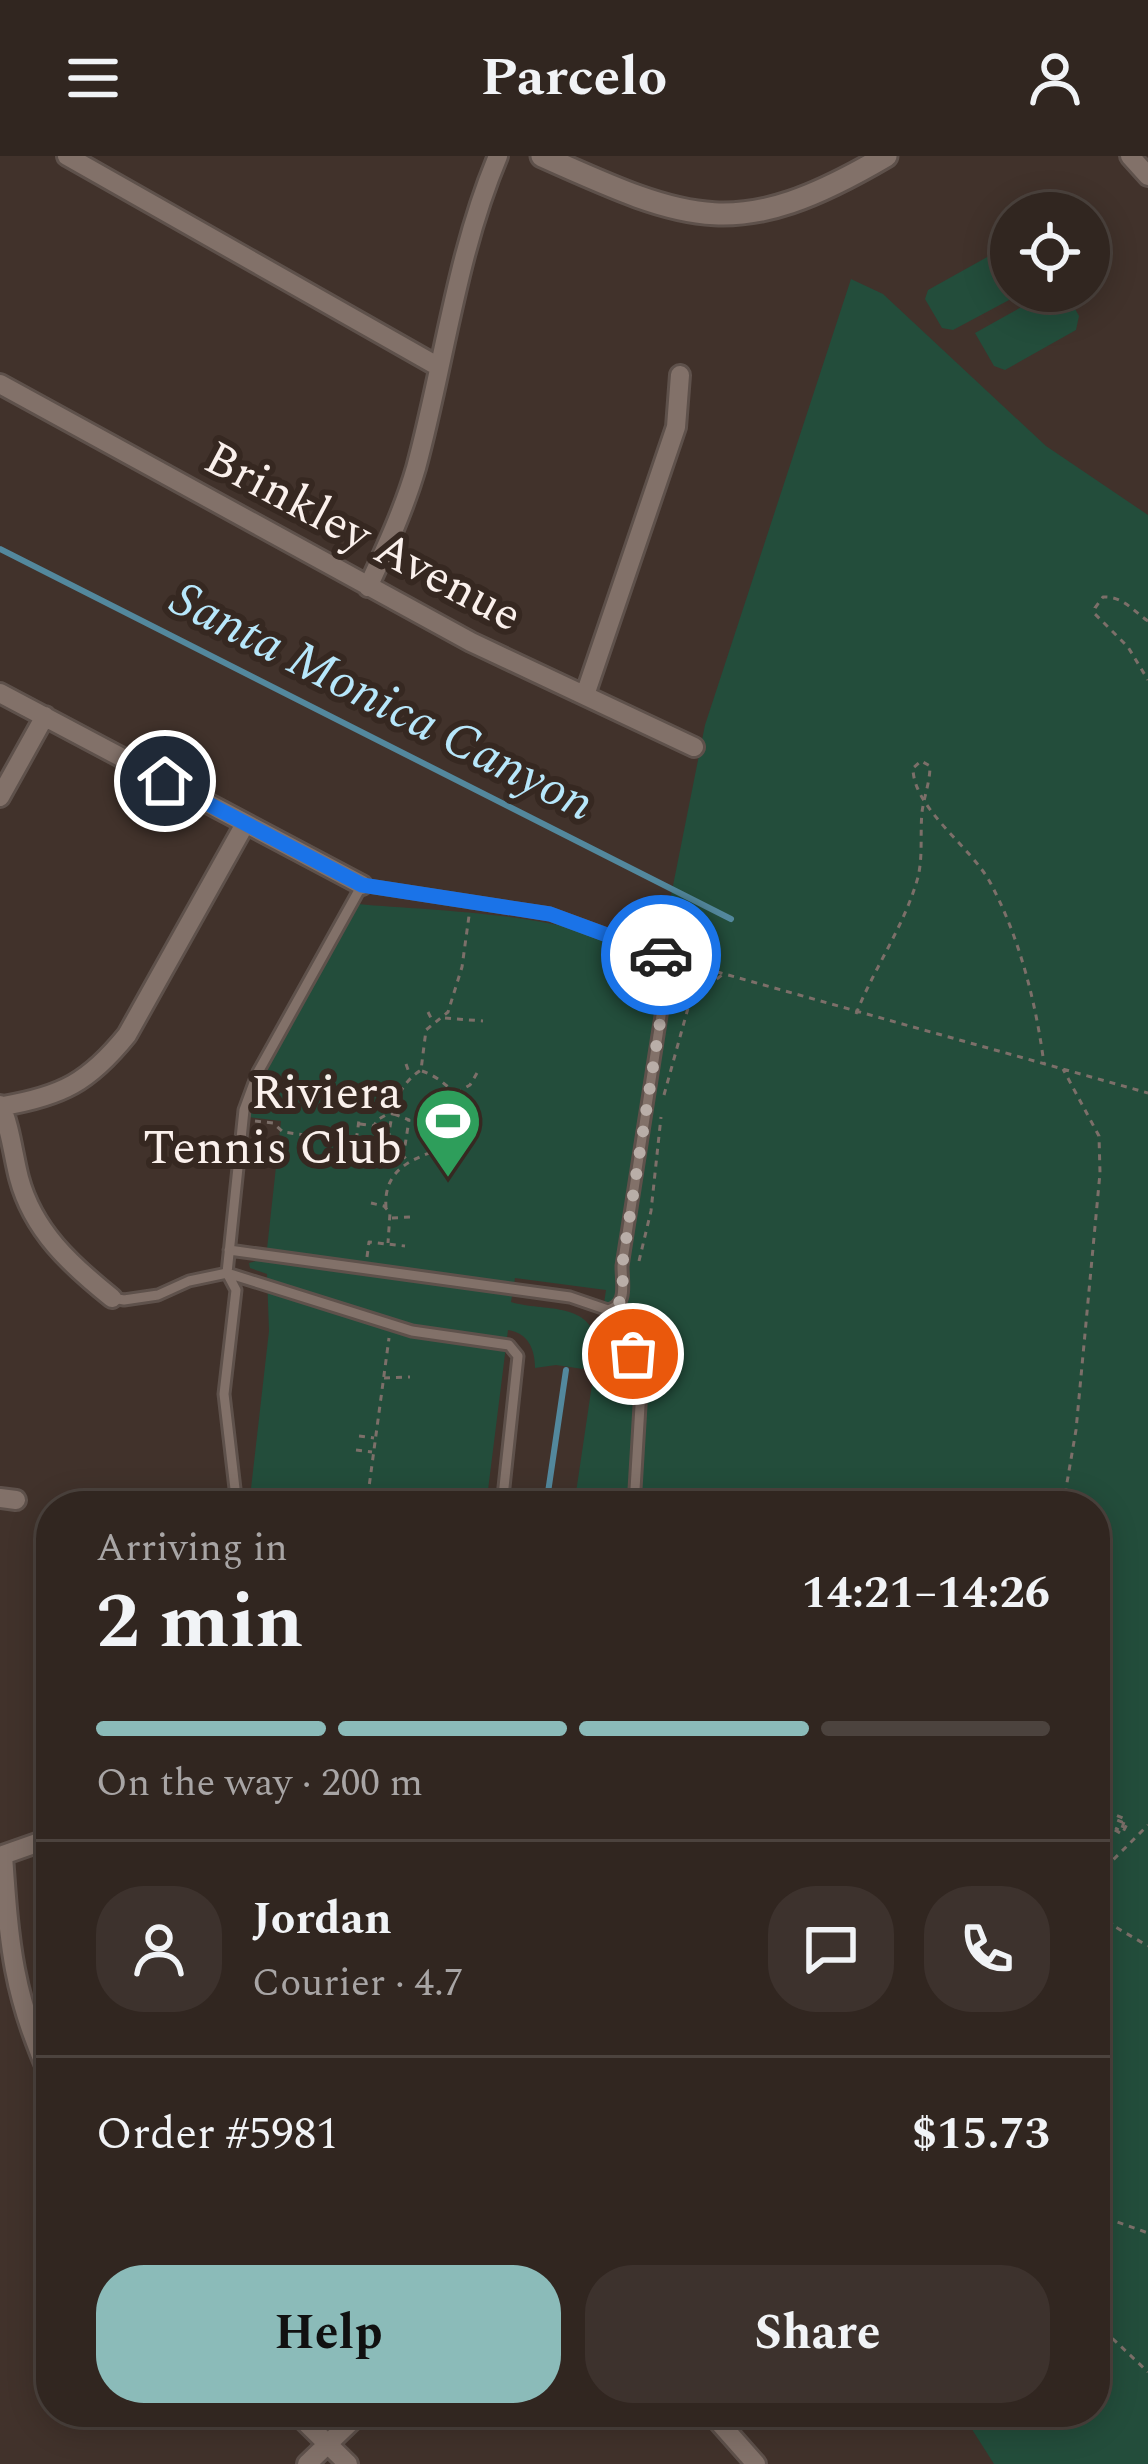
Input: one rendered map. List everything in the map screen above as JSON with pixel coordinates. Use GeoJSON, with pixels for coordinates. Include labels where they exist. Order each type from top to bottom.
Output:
{"type":"FeatureCollection","features":[{"type":"Feature","properties":{"kind":"street"},"geometry":{"type":"LineString","coordinates":[[67,156],[440,368]]}},
{"type":"Feature","properties":{"kind":"street"},"geometry":{"type":"LineString","coordinates":[[368,587],[406,499],[476,215],[498,156]]}},
{"type":"Feature","properties":{"kind":"street"},"geometry":{"type":"LineString","coordinates":[[542,156],[674,211],[705,215],[772,210],[886,156]]}},
{"type":"Feature","properties":{"kind":"street"},"geometry":{"type":"LineString","coordinates":[[1130,156],[1148,176]]}},
{"type":"Feature","properties":{"kind":"street"},"geometry":{"type":"LineString","coordinates":[[585,695],[676,427],[680,375]]}},
{"type":"Feature","properties":{"kind":"street","name":"Brinkley Avenue"},"geometry":{"type":"LineString","coordinates":[[0,384],[472,642],[694,747]]}},
{"type":"Feature","properties":{"kind":"street"},"geometry":{"type":"LineString","coordinates":[[0,693],[362,885]]}},
{"type":"Feature","properties":{"kind":"street"},"geometry":{"type":"LineString","coordinates":[[0,797],[45,716]]}},
{"type":"Feature","properties":{"kind":"street"},"geometry":{"type":"LineString","coordinates":[[112,1298],[57,1249],[38,1223],[23,1191],[1,1105],[40,1099],[74,1086],[103,1065],[127,1035],[245,824]]}},
{"type":"Feature","properties":{"kind":"street"},"geometry":{"type":"LineString","coordinates":[[36,1844],[2,1856],[15,1979],[36,2044]]}},
{"type":"Feature","properties":{"kind":"street"},"geometry":{"type":"LineString","coordinates":[[310,2427],[348,2464]]}},
{"type":"Feature","properties":{"kind":"street"},"geometry":{"type":"LineString","coordinates":[[307,2464],[345,2427]]}},
{"type":"Feature","properties":{"kind":"street"},"geometry":{"type":"LineString","coordinates":[[723,2427],[756,2464]]}},
{"type":"Feature","properties":{"kind":"lane"},"geometry":{"type":"LineString","coordinates":[[229,1250],[570,1297],[608,1310],[617,1307],[622,1300],[622,1266],[670,958],[550,914],[362,885],[258,1072],[242,1120],[229,1250],[227,1274],[236,1290],[224,1394],[235,1491]]}},
{"type":"Feature","properties":{"kind":"lane"},"geometry":{"type":"LineString","coordinates":[[112,1298],[158,1295],[189,1281],[227,1274],[392,1325],[509,1345],[518,1356],[504,1491]]}},
{"type":"Feature","properties":{"kind":"lane"},"geometry":{"type":"LineString","coordinates":[[608,1310],[633,1354],[641,1389],[635,1491]]}},
{"type":"Feature","properties":{"kind":"path"},"geometry":{"type":"LineString","coordinates":[[1148,621],[1109,596],[1094,608],[1128,647],[1148,680]]}},
{"type":"Feature","properties":{"kind":"path"},"geometry":{"type":"LineString","coordinates":[[856,1013],[917,880],[924,800],[930,766],[921,761],[913,768],[913,784],[924,800],[991,884],[1036,1006],[1044,1064]]}},
{"type":"Feature","properties":{"kind":"path"},"geometry":{"type":"LineString","coordinates":[[443,1018],[462,967],[471,902]]}},
{"type":"Feature","properties":{"kind":"path"},"geometry":{"type":"LineString","coordinates":[[670,958],[1148,1093]]}},
{"type":"Feature","properties":{"kind":"path"},"geometry":{"type":"LineString","coordinates":[[662,1102],[688,1008],[695,995],[722,975]]}},
{"type":"Feature","properties":{"kind":"path"},"geometry":{"type":"LineString","coordinates":[[428,1012],[434,1023]]}},
{"type":"Feature","properties":{"kind":"path"},"geometry":{"type":"LineString","coordinates":[[423,1070],[424,1035],[434,1023],[443,1018],[483,1021]]}},
{"type":"Feature","properties":{"kind":"path"},"geometry":{"type":"LineString","coordinates":[[406,1064],[411,1077]]}},
{"type":"Feature","properties":{"kind":"path"},"geometry":{"type":"LineString","coordinates":[[1063,1069],[1099,1136],[1100,1174],[1076,1430],[1066,1491]]}},
{"type":"Feature","properties":{"kind":"path"},"geometry":{"type":"LineString","coordinates":[[404,1154],[379,1149],[374,1126],[379,1115],[388,1117],[411,1077],[423,1070]]}},
{"type":"Feature","properties":{"kind":"path"},"geometry":{"type":"LineString","coordinates":[[423,1070],[454,1093],[462,1111],[460,1121],[438,1149]]}},
{"type":"Feature","properties":{"kind":"path"},"geometry":{"type":"LineString","coordinates":[[454,1093],[467,1088],[477,1073]]}},
{"type":"Feature","properties":{"kind":"path"},"geometry":{"type":"LineString","coordinates":[[387,1150],[393,1105]]}},
{"type":"Feature","properties":{"kind":"path"},"geometry":{"type":"LineString","coordinates":[[392,1114],[409,1120],[407,1162]]}},
{"type":"Feature","properties":{"kind":"path"},"geometry":{"type":"LineString","coordinates":[[635,1269],[651,1211],[661,1115]]}},
{"type":"Feature","properties":{"kind":"path"},"geometry":{"type":"LineString","coordinates":[[242,1120],[273,1123],[283,1132],[356,1142],[359,1122],[374,1126]]}},
{"type":"Feature","properties":{"kind":"path"},"geometry":{"type":"LineString","coordinates":[[460,1121],[472,1121]]}},
{"type":"Feature","properties":{"kind":"path"},"geometry":{"type":"LineString","coordinates":[[358,1133],[373,1135]]}},
{"type":"Feature","properties":{"kind":"path"},"geometry":{"type":"LineString","coordinates":[[388,1244],[388,1181],[407,1162],[438,1149],[448,1150],[467,1167]]}},
{"type":"Feature","properties":{"kind":"path"},"geometry":{"type":"LineString","coordinates":[[458,1161],[459,1168]]}},
{"type":"Feature","properties":{"kind":"path"},"geometry":{"type":"LineString","coordinates":[[370,1203],[386,1208]]}},
{"type":"Feature","properties":{"kind":"path"},"geometry":{"type":"LineString","coordinates":[[391,1219],[411,1217]]}},
{"type":"Feature","properties":{"kind":"path"},"geometry":{"type":"LineString","coordinates":[[369,1242],[405,1246]]}},
{"type":"Feature","properties":{"kind":"path"},"geometry":{"type":"LineString","coordinates":[[367,1491],[392,1325]]}},
{"type":"Feature","properties":{"kind":"path"},"geometry":{"type":"LineString","coordinates":[[384,1378],[410,1377]]}},
{"type":"Feature","properties":{"kind":"path"},"geometry":{"type":"LineString","coordinates":[[358,1436],[376,1438]]}},
{"type":"Feature","properties":{"kind":"path"},"geometry":{"type":"LineString","coordinates":[[356,1450],[374,1452]]}},
{"type":"Feature","properties":{"kind":"path"},"geometry":{"type":"LineString","coordinates":[[1110,1816],[1127,1824],[1122,1834],[1110,1827]]}},
{"type":"Feature","properties":{"kind":"path"},"geometry":{"type":"LineString","coordinates":[[1110,1864],[1148,1825]]}},
{"type":"Feature","properties":{"kind":"path"},"geometry":{"type":"LineString","coordinates":[[1110,1915],[1112,1925],[1148,1946]]}},
{"type":"Feature","properties":{"kind":"path"},"geometry":{"type":"LineString","coordinates":[[1110,2219],[1148,2233]]}},
{"type":"Feature","properties":{"kind":"path"},"geometry":{"type":"LineString","coordinates":[[1110,2336],[1148,2372]]}},
{"type":"Feature","properties":{"kind":"green space"},"geometry":{"type":"Polygon","coordinates":[[[990,255],[990,310],[953,330],[942,328],[925,299],[928,290],[990,255]]]}},
{"type":"Feature","properties":{"kind":"green space"},"geometry":{"type":"Polygon","coordinates":[[[851,279],[883,294],[1046,446],[1148,515],[1148,2464],[994,2464],[971,2427],[1110,2427],[1110,1491],[576,1491],[606,1290],[515,1278],[511,1302],[574,1314],[592,1328],[597,1341],[583,1369],[535,1368],[529,1343],[508,1330],[488,1491],[251,1491],[269,1331],[267,1274],[250,1268],[249,1263],[266,1258],[281,1121],[248,1117],[263,1075],[358,904],[556,925],[629,948],[657,966],[705,725],[851,279]]]}},
{"type":"Feature","properties":{"kind":"green space"},"geometry":{"type":"Polygon","coordinates":[[[1012,312],[1077,312],[1079,316],[1076,330],[1005,370],[994,366],[975,333],[1012,312]]]}},
{"type":"Feature","properties":{"kind":"waterway","name":"Santa Monica Canyon"},"geometry":{"type":"LineString","coordinates":[[0,549],[731,919]]}},
{"type":"Feature","properties":{"kind":"waterway"},"geometry":{"type":"LineString","coordinates":[[548,1491],[566,1370]]}},
{"type":"Feature","properties":{"kind":"way so far"},"geometry":{"type":"LineString","coordinates":[[633,1354],[608,1310],[622,1300],[622,1266],[670,958],[661,955]]}},
{"type":"Feature","properties":{"kind":"place","name":"Riviera Tennis Club"},"geometry":{"type":"Point","coordinates":[448,1180]}},
{"type":"Feature","properties":{"kind":"route"},"geometry":{"type":"LineString","coordinates":[[165,781],[362,885],[550,914],[661,955]]}}]}
